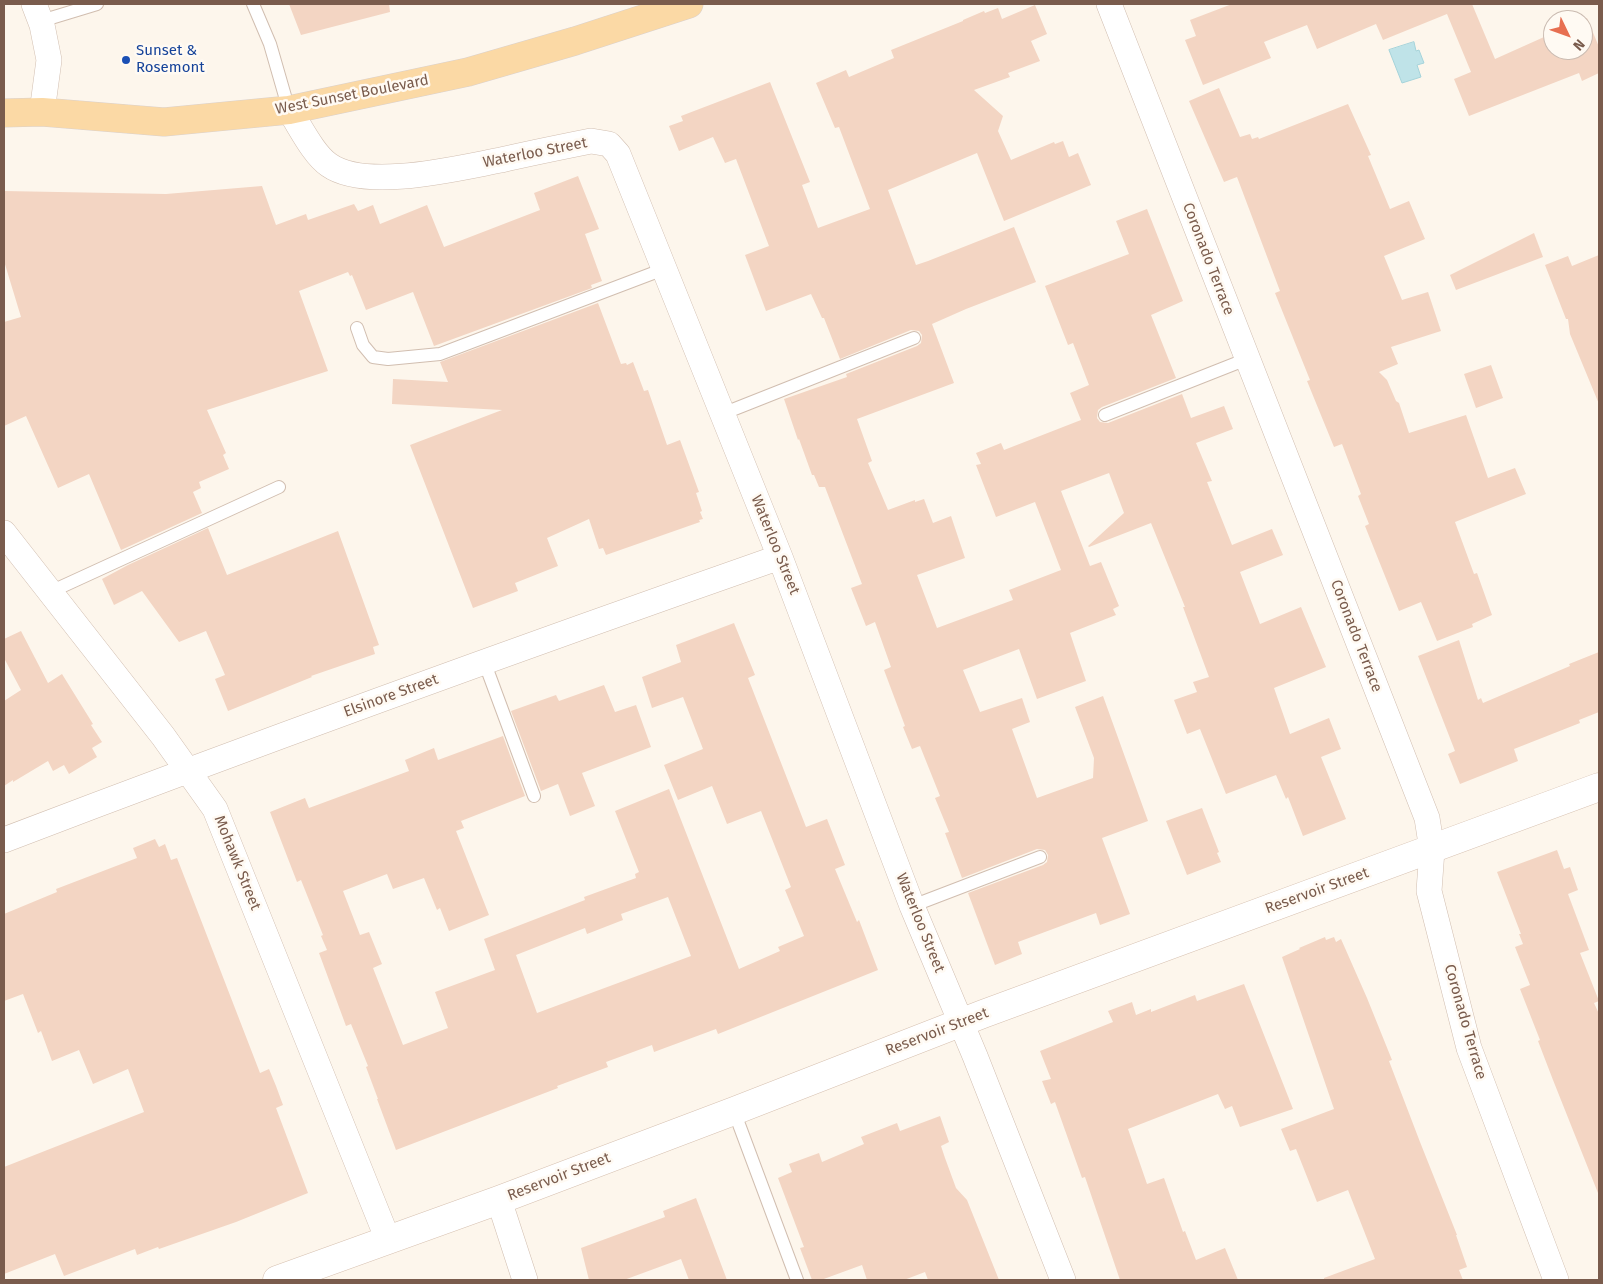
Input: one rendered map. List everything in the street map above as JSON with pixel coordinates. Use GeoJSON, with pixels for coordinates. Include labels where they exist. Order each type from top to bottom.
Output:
{"type":"FeatureCollection","features":[{"type":"Feature","properties":{"kind":"main road","name":"West Sunset Boulevard"},"geometry":{"type":"LineString","coordinates":[[4,114],[42,112],[164,122],[289,110],[468,72],[574,41],[689,4]]}},
{"type":"Feature","properties":{"kind":"street","name":"Coronado Terrace"},"geometry":{"type":"LineString","coordinates":[[1109,4],[1427,818],[1432,850],[1429,891],[1469,1048],[1556,1280]]}},
{"type":"Feature","properties":{"kind":"street"},"geometry":{"type":"LineString","coordinates":[[38,12],[49,60],[42,112]]}},
{"type":"Feature","properties":{"kind":"street","name":"Waterloo Street"},"geometry":{"type":"LineString","coordinates":[[289,110],[319,156],[328,165],[344,173],[363,177],[428,174],[591,141],[609,144],[618,154],[780,557],[912,906],[961,1022],[1064,1280]]}},
{"type":"Feature","properties":{"kind":"street","name":"Mohawk Street"},"geometry":{"type":"LineString","coordinates":[[4,533],[188,770],[215,809],[388,1240]]}},
{"type":"Feature","properties":{"kind":"street","name":"Elsinore Street"},"geometry":{"type":"LineString","coordinates":[[4,840],[484,661],[780,557]]}},
{"type":"Feature","properties":{"kind":"street","name":"Reservoir Street"},"geometry":{"type":"LineString","coordinates":[[277,1280],[499,1200],[734,1112],[961,1022],[1599,787]]}},
{"type":"Feature","properties":{"kind":"street"},"geometry":{"type":"LineString","coordinates":[[499,1200],[525,1280]]}},
{"type":"Feature","properties":{"kind":"lane"},"geometry":{"type":"LineString","coordinates":[[38,12],[98,4]]}},
{"type":"Feature","properties":{"kind":"lane"},"geometry":{"type":"LineString","coordinates":[[253,4],[270,44],[289,110]]}},
{"type":"Feature","properties":{"kind":"lane"},"geometry":{"type":"LineString","coordinates":[[357,328],[363,345],[373,357],[388,359],[440,354],[664,269]]}},
{"type":"Feature","properties":{"kind":"lane"},"geometry":{"type":"LineString","coordinates":[[722,414],[914,338]]}},
{"type":"Feature","properties":{"kind":"lane"},"geometry":{"type":"LineString","coordinates":[[1105,416],[1247,359]]}},
{"type":"Feature","properties":{"kind":"lane"},"geometry":{"type":"LineString","coordinates":[[50,592],[279,487]]}},
{"type":"Feature","properties":{"kind":"lane"},"geometry":{"type":"LineString","coordinates":[[484,661],[534,796]]}},
{"type":"Feature","properties":{"kind":"lane"},"geometry":{"type":"LineString","coordinates":[[912,906],[1040,857]]}},
{"type":"Feature","properties":{"kind":"lane"},"geometry":{"type":"LineString","coordinates":[[734,1112],[797,1280]]}},
{"type":"Feature","properties":{"kind":"water"},"geometry":{"type":"Polygon","coordinates":[[[1414,42],[1416,51],[1419,50],[1424,63],[1417,65],[1421,77],[1402,83],[1389,50],[1414,42]]]}},
{"type":"Feature","properties":{"kind":"building"},"geometry":{"type":"Polygon","coordinates":[[[289,4],[389,4],[390,12],[301,35],[289,4]]]}},
{"type":"Feature","properties":{"kind":"building"},"geometry":{"type":"Polygon","coordinates":[[[1232,4],[1472,4],[1495,59],[1543,37],[1543,60],[1593,60],[1593,32],[1599,47],[1599,73],[1582,81],[1579,73],[1469,116],[1454,79],[1471,72],[1447,14],[1383,40],[1376,24],[1317,49],[1307,25],[1264,42],[1271,58],[1203,85],[1185,40],[1196,36],[1190,20],[1232,4]]]}},
{"type":"Feature","properties":{"kind":"building"},"geometry":{"type":"Polygon","coordinates":[[[1035,5],[1047,34],[1031,41],[1040,61],[1008,73],[1010,77],[974,90],[1003,116],[998,131],[1011,160],[1054,142],[1055,144],[1063,141],[1069,157],[1078,153],[1091,185],[1004,221],[977,153],[888,190],[916,265],[1014,227],[1036,282],[932,324],[954,383],[857,419],[872,461],[868,463],[888,510],[915,500],[915,502],[924,499],[933,523],[951,516],[965,558],[917,575],[937,628],[1013,600],[1009,590],[1061,570],[1035,502],[996,517],[976,465],[981,464],[976,453],[1001,443],[1004,450],[1081,420],[1070,393],[1089,385],[1073,343],[1068,345],[1045,286],[1129,254],[1116,221],[1147,209],[1183,301],[1151,315],[1176,378],[1102,407],[1098,410],[1097,418],[1100,422],[1108,423],[1182,394],[1191,418],[1224,406],[1233,429],[1196,443],[1212,481],[1207,482],[1232,545],[1272,529],[1283,555],[1240,572],[1260,624],[1301,607],[1326,667],[1274,688],[1290,734],[1329,718],[1341,749],[1321,757],[1346,819],[1303,836],[1288,797],[1286,799],[1276,775],[1226,794],[1200,729],[1187,734],[1174,700],[1197,692],[1193,682],[1209,677],[1183,607],[1185,607],[1151,523],[1089,547],[1124,513],[1109,473],[1061,491],[1090,566],[1101,562],[1119,606],[1113,609],[1116,615],[1070,633],[1086,681],[1037,699],[1019,649],[963,670],[980,712],[1022,698],[1030,722],[1012,729],[1037,798],[1093,778],[1094,758],[1075,707],[1103,696],[1148,821],[1102,838],[1130,914],[1100,925],[1096,913],[1018,942],[1022,954],[995,965],[968,893],[1043,865],[1047,862],[1048,855],[1045,850],[1037,849],[962,878],[945,833],[949,832],[935,798],[940,796],[920,746],[912,749],[903,727],[905,726],[884,670],[891,667],[875,622],[866,626],[851,588],[862,584],[825,487],[819,487],[814,475],[812,475],[784,399],[847,377],[846,374],[917,346],[921,343],[922,335],[919,331],[911,330],[840,359],[824,318],[822,318],[811,294],[766,311],[745,255],[769,246],[736,159],[725,163],[713,137],[679,151],[669,126],[683,121],[681,116],[770,82],[810,182],[802,185],[818,228],[870,209],[839,127],[835,128],[816,83],[846,70],[849,77],[894,58],[891,50],[984,11],[985,13],[998,8],[1002,19],[1035,5]]]}},
{"type":"Feature","properties":{"kind":"building"},"geometry":{"type":"Polygon","coordinates":[[[1219,88],[1240,137],[1250,134],[1252,139],[1258,137],[1259,139],[1348,104],[1371,155],[1368,156],[1390,209],[1409,201],[1425,239],[1384,256],[1402,300],[1428,292],[1441,331],[1391,347],[1398,364],[1379,372],[1387,380],[1396,401],[1399,403],[1409,433],[1466,415],[1488,478],[1515,468],[1526,494],[1455,522],[1474,574],[1477,573],[1492,615],[1472,624],[1473,627],[1437,641],[1421,602],[1399,611],[1365,526],[1369,524],[1358,496],[1361,494],[1342,444],[1334,447],[1307,381],[1310,380],[1275,293],[1280,291],[1237,177],[1224,182],[1189,101],[1219,88]]]}},
{"type":"Feature","properties":{"kind":"building"},"geometry":{"type":"Polygon","coordinates":[[[578,176],[599,229],[585,234],[602,281],[591,285],[592,288],[434,346],[413,292],[366,310],[352,275],[350,276],[348,272],[299,291],[328,371],[207,410],[226,453],[223,455],[229,469],[199,482],[201,488],[193,492],[202,513],[121,550],[89,474],[58,488],[26,416],[4,426],[4,322],[21,317],[4,261],[4,191],[166,194],[262,186],[276,225],[306,214],[308,220],[354,204],[358,211],[373,205],[380,224],[427,205],[444,247],[540,210],[534,193],[578,176]]]}},
{"type":"Feature","properties":{"kind":"building"},"geometry":{"type":"Polygon","coordinates":[[[1534,233],[1543,257],[1456,290],[1450,275],[1534,233]]]}},
{"type":"Feature","properties":{"kind":"building"},"geometry":{"type":"Polygon","coordinates":[[[1599,255],[1599,404],[1570,334],[1568,319],[1566,319],[1545,265],[1568,256],[1572,266],[1599,255]]]}},
{"type":"Feature","properties":{"kind":"building"},"geometry":{"type":"Polygon","coordinates":[[[598,303],[621,364],[626,363],[627,365],[633,362],[644,391],[648,390],[667,445],[680,440],[699,492],[696,493],[703,519],[699,520],[700,522],[606,555],[603,548],[599,549],[589,519],[547,538],[558,566],[515,583],[518,591],[473,608],[410,445],[502,410],[392,404],[393,379],[448,382],[440,362],[598,303]]]}},
{"type":"Feature","properties":{"kind":"building"},"geometry":{"type":"Polygon","coordinates":[[[1491,365],[1503,398],[1476,408],[1464,374],[1491,365]]]}},
{"type":"Feature","properties":{"kind":"building"},"geometry":{"type":"Polygon","coordinates":[[[208,528],[227,575],[338,531],[379,645],[373,647],[375,654],[311,676],[228,711],[215,679],[225,675],[206,631],[179,642],[142,591],[114,605],[102,579],[208,528]]]}},
{"type":"Feature","properties":{"kind":"building"},"geometry":{"type":"Polygon","coordinates":[[[734,623],[755,675],[748,678],[806,827],[827,819],[845,865],[835,869],[857,922],[859,920],[878,970],[718,1034],[716,1029],[654,1052],[652,1045],[606,1062],[608,1067],[557,1086],[558,1088],[396,1150],[366,1067],[368,1066],[351,1024],[346,1026],[319,953],[327,950],[321,936],[323,935],[301,880],[297,882],[270,812],[305,798],[309,808],[409,771],[405,760],[434,748],[438,760],[503,736],[525,796],[461,821],[464,828],[456,831],[489,915],[449,931],[440,908],[437,910],[424,878],[393,889],[387,874],[343,891],[360,935],[369,932],[382,964],[373,968],[403,1045],[448,1028],[435,992],[495,970],[484,939],[585,900],[584,897],[636,878],[635,874],[639,872],[615,811],[669,789],[739,969],[780,951],[778,947],[804,936],[785,890],[791,887],[761,811],[727,824],[712,786],[678,800],[664,765],[703,749],[683,697],[652,708],[642,677],[681,662],[676,645],[734,623]],[[668,897],[621,914],[623,920],[587,934],[585,928],[516,955],[537,1013],[691,956],[668,897]]]}},
{"type":"Feature","properties":{"kind":"building"},"geometry":{"type":"Polygon","coordinates":[[[21,631],[48,683],[62,674],[102,742],[92,748],[97,757],[69,774],[64,765],[53,771],[48,761],[4,786],[4,701],[21,690],[4,658],[4,639],[21,631]]]}},
{"type":"Feature","properties":{"kind":"building"},"geometry":{"type":"Polygon","coordinates":[[[1459,640],[1478,700],[1481,698],[1483,703],[1599,652],[1599,712],[1579,720],[1580,723],[1514,749],[1518,761],[1460,784],[1448,754],[1455,751],[1418,656],[1459,640]]]}},
{"type":"Feature","properties":{"kind":"building"},"geometry":{"type":"Polygon","coordinates":[[[604,685],[615,712],[636,705],[651,747],[582,773],[595,806],[570,816],[558,784],[541,791],[511,711],[556,695],[559,701],[604,685]]]}},
{"type":"Feature","properties":{"kind":"building"},"geometry":{"type":"Polygon","coordinates":[[[1202,808],[1221,862],[1187,875],[1166,821],[1202,808]]]}},
{"type":"Feature","properties":{"kind":"building"},"geometry":{"type":"Polygon","coordinates":[[[155,839],[159,847],[165,844],[171,860],[177,858],[260,1073],[269,1069],[283,1105],[276,1108],[308,1193],[236,1222],[159,1249],[158,1247],[137,1255],[135,1249],[64,1276],[55,1254],[4,1274],[4,1167],[144,1112],[128,1069],[93,1084],[79,1050],[52,1061],[41,1031],[38,1033],[23,994],[4,1001],[4,914],[57,892],[56,889],[137,858],[133,848],[155,839]]]}},
{"type":"Feature","properties":{"kind":"building"},"geometry":{"type":"Polygon","coordinates":[[[1557,850],[1564,869],[1570,867],[1578,890],[1568,894],[1589,950],[1580,953],[1599,1001],[1594,1003],[1599,1014],[1598,1193],[1538,1041],[1540,1040],[1520,989],[1530,985],[1515,947],[1523,944],[1519,934],[1521,934],[1497,872],[1557,850]]]}},
{"type":"Feature","properties":{"kind":"building"},"geometry":{"type":"Polygon","coordinates":[[[1325,937],[1326,940],[1334,937],[1336,942],[1341,939],[1392,1060],[1389,1061],[1457,1235],[1467,1267],[1459,1270],[1463,1280],[1324,1280],[1324,1278],[1375,1259],[1348,1190],[1317,1202],[1296,1149],[1290,1151],[1281,1129],[1334,1109],[1282,957],[1325,937]]]}},
{"type":"Feature","properties":{"kind":"building"},"geometry":{"type":"Polygon","coordinates":[[[1244,984],[1293,1109],[1240,1127],[1232,1106],[1225,1109],[1218,1094],[1128,1129],[1147,1184],[1164,1178],[1183,1232],[1185,1231],[1196,1260],[1225,1248],[1238,1280],[1120,1280],[1085,1177],[1082,1178],[1055,1102],[1051,1104],[1042,1081],[1051,1079],[1040,1051],[1113,1022],[1108,1011],[1132,1002],[1136,1015],[1151,1009],[1151,1012],[1195,995],[1197,1001],[1244,984]]]}},
{"type":"Feature","properties":{"kind":"building"},"geometry":{"type":"Polygon","coordinates":[[[940,1116],[949,1142],[941,1146],[945,1158],[956,1188],[967,1200],[999,1280],[928,1280],[925,1272],[904,1280],[867,1280],[862,1265],[821,1280],[812,1280],[800,1248],[804,1247],[778,1178],[792,1172],[789,1164],[819,1153],[822,1162],[864,1144],[861,1137],[897,1123],[900,1131],[940,1116]]]}},
{"type":"Feature","properties":{"kind":"building"},"geometry":{"type":"Polygon","coordinates":[[[696,1198],[727,1280],[689,1280],[681,1259],[624,1280],[589,1280],[581,1248],[665,1217],[663,1211],[696,1198]]]}},
{"type":"Feature","properties":{"kind":"place","name":"Sunset & Rosemont"},"geometry":{"type":"Point","coordinates":[126,60]}}]}
